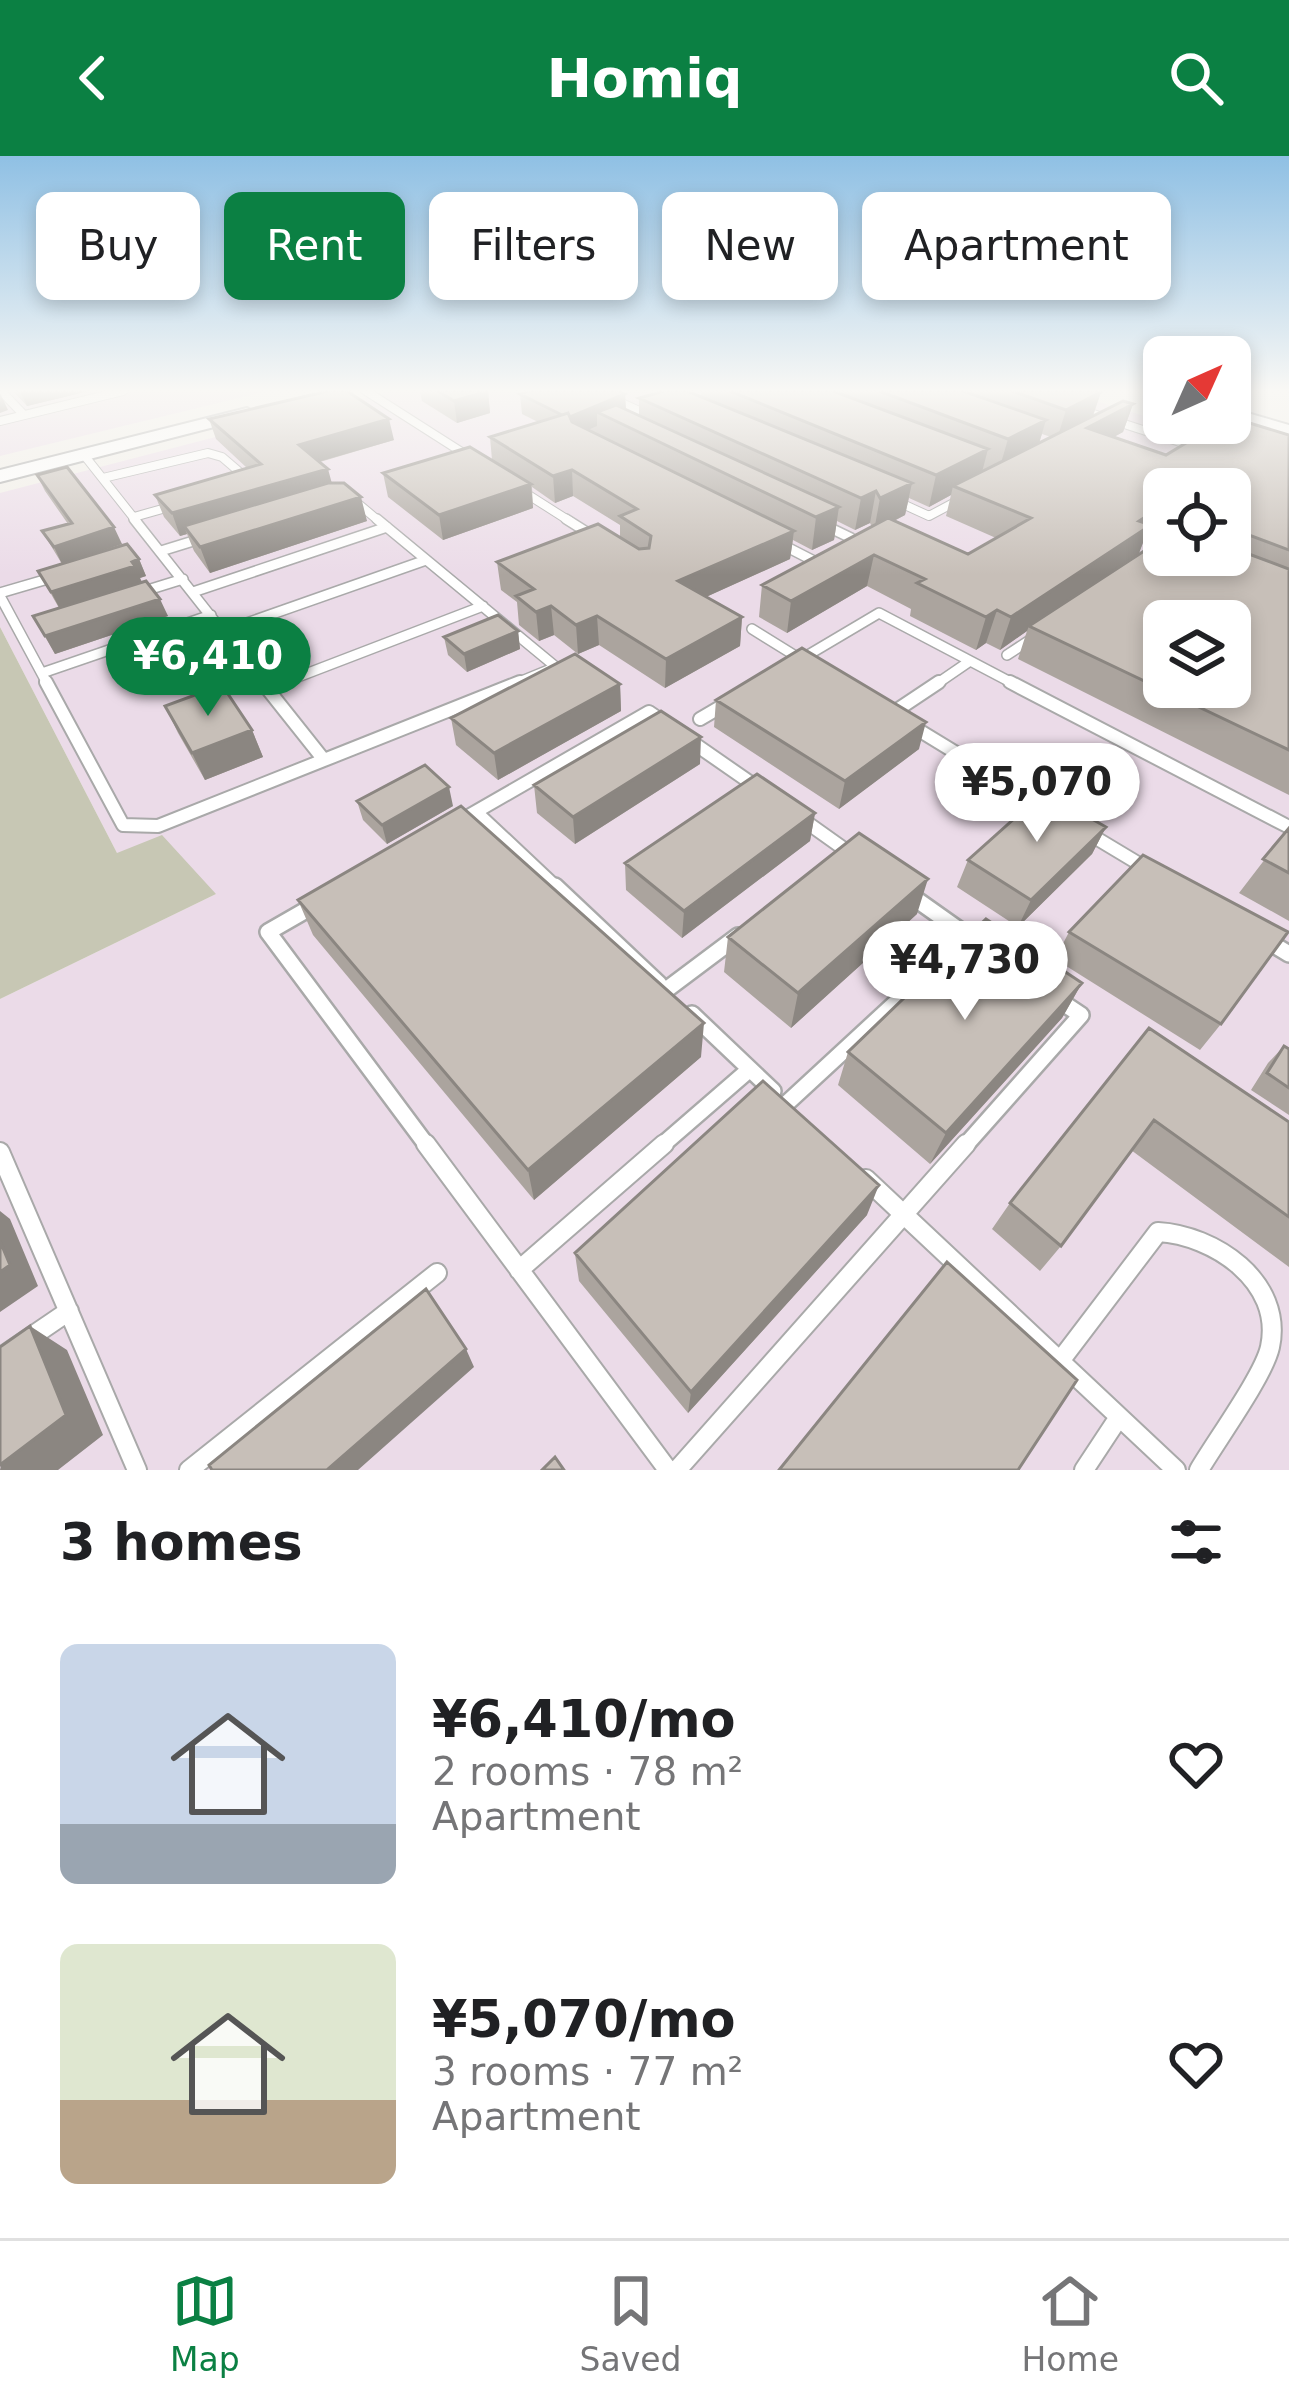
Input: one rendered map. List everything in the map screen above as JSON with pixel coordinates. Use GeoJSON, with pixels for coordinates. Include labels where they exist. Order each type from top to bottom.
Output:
{"type":"FeatureCollection","features":[{"type":"Feature","properties":{"kind":"street"},"geometry":{"type":"LineString","coordinates":[[0,476],[95,452]]}},
{"type":"Feature","properties":{"kind":"lane"},"geometry":{"type":"LineString","coordinates":[[462,452],[485,467]]}},
{"type":"Feature","properties":{"kind":"lane"},"geometry":{"type":"LineString","coordinates":[[103,478],[208,453],[222,457],[243,475]]}},
{"type":"Feature","properties":{"kind":"lane"},"geometry":{"type":"LineString","coordinates":[[84,455],[324,760]]}},
{"type":"Feature","properties":{"kind":"lane"},"geometry":{"type":"LineString","coordinates":[[505,480],[604,543]]}},
{"type":"Feature","properties":{"kind":"lane"},"geometry":{"type":"LineString","coordinates":[[887,497],[929,516],[964,497]]}},
{"type":"Feature","properties":{"kind":"lane"},"geometry":{"type":"LineString","coordinates":[[67,573],[0,595],[123,825],[158,826],[556,667],[353,499],[343,498]]}},
{"type":"Feature","properties":{"kind":"lane"},"geometry":{"type":"LineString","coordinates":[[134,517],[193,501]]}},
{"type":"Feature","properties":{"kind":"lane"},"geometry":{"type":"LineString","coordinates":[[808,517],[851,538]]}},
{"type":"Feature","properties":{"kind":"lane"},"geometry":{"type":"LineString","coordinates":[[193,592],[387,527]]}},
{"type":"Feature","properties":{"kind":"lane"},"geometry":{"type":"LineString","coordinates":[[134,552],[225,531]]}},
{"type":"Feature","properties":{"kind":"lane"},"geometry":{"type":"LineString","coordinates":[[776,542],[816,562]]}},
{"type":"Feature","properties":{"kind":"lane"},"geometry":{"type":"LineString","coordinates":[[224,632],[427,560]]}},
{"type":"Feature","properties":{"kind":"lane"},"geometry":{"type":"LineString","coordinates":[[122,599],[183,579]]}},
{"type":"Feature","properties":{"kind":"lane"},"geometry":{"type":"LineString","coordinates":[[268,688],[483,606]]}},
{"type":"Feature","properties":{"kind":"lane"},"geometry":{"type":"LineString","coordinates":[[781,671],[879,613],[1289,827]]}},
{"type":"Feature","properties":{"kind":"lane"},"geometry":{"type":"LineString","coordinates":[[42,673],[211,615]]}},
{"type":"Feature","properties":{"kind":"lane"},"geometry":{"type":"LineString","coordinates":[[19,632],[40,625]]}},
{"type":"Feature","properties":{"kind":"lane"},"geometry":{"type":"LineString","coordinates":[[752,629],[819,670]]}},
{"type":"Feature","properties":{"kind":"lane"},"geometry":{"type":"LineString","coordinates":[[1007,656],[1046,629]]}},
{"type":"Feature","properties":{"kind":"lane"},"geometry":{"type":"LineString","coordinates":[[891,714],[970,661]]}},
{"type":"Feature","properties":{"kind":"lane"},"geometry":{"type":"LineString","coordinates":[[700,719],[740,695]]}},
{"type":"Feature","properties":{"kind":"lane"},"geometry":{"type":"LineString","coordinates":[[873,703],[1170,882]]}},
{"type":"Feature","properties":{"kind":"lane"},"geometry":{"type":"LineString","coordinates":[[438,833],[649,712],[776,801]]}},
{"type":"Feature","properties":{"kind":"lane"},"geometry":{"type":"LineString","coordinates":[[476,812],[803,1120]]}},
{"type":"Feature","properties":{"kind":"lane"},"geometry":{"type":"LineString","coordinates":[[794,813],[866,864]]}},
{"type":"Feature","properties":{"kind":"lane"},"geometry":{"type":"LineString","coordinates":[[830,866],[848,851]]}},
{"type":"Feature","properties":{"kind":"lane"},"geometry":{"type":"LineString","coordinates":[[900,888],[1006,963]]}},
{"type":"Feature","properties":{"kind":"lane"},"geometry":{"type":"LineString","coordinates":[[325,899],[268,932],[668,1470]]}},
{"type":"Feature","properties":{"kind":"lane"},"geometry":{"type":"LineString","coordinates":[[666,990],[757,921]]}},
{"type":"Feature","properties":{"kind":"lane"},"geometry":{"type":"LineString","coordinates":[[1249,930],[1289,954]]}},
{"type":"Feature","properties":{"kind":"lane"},"geometry":{"type":"LineString","coordinates":[[786,1104],[968,936]]}},
{"type":"Feature","properties":{"kind":"lane"},"geometry":{"type":"LineString","coordinates":[[677,1470],[1081,1016],[1043,989]]}},
{"type":"Feature","properties":{"kind":"lane"},"geometry":{"type":"LineString","coordinates":[[519,1270],[750,1069]]}},
{"type":"Feature","properties":{"kind":"lane"},"geometry":{"type":"LineString","coordinates":[[0,1152],[6,1181],[69,1311],[137,1470]]}},
{"type":"Feature","properties":{"kind":"lane"},"geometry":{"type":"LineString","coordinates":[[854,1167],[1176,1470]]}},
{"type":"Feature","properties":{"kind":"lane"},"geometry":{"type":"LineString","coordinates":[[1060,1361],[1158,1232],[1175,1231],[1220,1251],[1263,1293],[1272,1312],[1273,1333],[1270,1350],[1199,1470]]}},
{"type":"Feature","properties":{"kind":"lane"},"geometry":{"type":"LineString","coordinates":[[189,1470],[437,1273]]}},
{"type":"Feature","properties":{"kind":"lane"},"geometry":{"type":"LineString","coordinates":[[0,1358],[69,1311]]}},
{"type":"Feature","properties":{"kind":"lane"},"geometry":{"type":"LineString","coordinates":[[1084,1470],[1120,1417]]}},
{"type":"Feature","properties":{"kind":"shaded area"},"geometry":{"type":"Polygon","coordinates":[[[156,452],[1258,452],[1289,462],[1289,1470],[0,1470],[0,999],[216,894],[117,853],[0,627],[0,493],[156,452]]]}},
{"type":"Feature","properties":{"kind":"shaded area"},"geometry":{"type":"Polygon","coordinates":[[[0,627],[117,853],[162,835],[216,894],[0,999],[0,627]]]}},
{"type":"Feature","properties":{"kind":"building"},"geometry":{"type":"Polygon","coordinates":[[[248,452],[308,452],[328,469],[172,513],[155,495],[261,464],[248,452]]]}},
{"type":"Feature","properties":{"kind":"building"},"geometry":{"type":"Polygon","coordinates":[[[452,452],[479,452],[531,484],[439,515],[383,473],[452,452]]]}},
{"type":"Feature","properties":{"kind":"building"},"geometry":{"type":"Polygon","coordinates":[[[515,452],[634,452],[794,531],[678,581],[742,617],[666,659],[597,616],[576,625],[551,606],[536,612],[516,596],[534,589],[497,562],[598,524],[639,549],[649,548],[651,536],[620,516],[637,509],[572,470],[553,476],[515,452]]]}},
{"type":"Feature","properties":{"kind":"building"},"geometry":{"type":"Polygon","coordinates":[[[681,452],[719,452],[839,507],[816,517],[681,452]]]}},
{"type":"Feature","properties":{"kind":"building"},"geometry":{"type":"Polygon","coordinates":[[[760,452],[837,452],[912,483],[880,498],[876,491],[861,498],[760,452]]]}},
{"type":"Feature","properties":{"kind":"building"},"geometry":{"type":"Polygon","coordinates":[[[880,452],[981,452],[936,475],[880,452]]]}},
{"type":"Feature","properties":{"kind":"building"},"geometry":{"type":"Polygon","coordinates":[[[1020,452],[1289,452],[1289,550],[1251,536],[1251,468],[1143,468],[1143,518],[1139,521],[1143,530],[1011,617],[997,610],[986,617],[917,583],[925,579],[874,555],[791,601],[762,585],[888,518],[968,554],[1031,518],[953,486],[1020,452]]]}},
{"type":"Feature","properties":{"kind":"building"},"geometry":{"type":"Polygon","coordinates":[[[67,467],[114,527],[54,547],[42,531],[72,523],[37,475],[67,467]]]}},
{"type":"Feature","properties":{"kind":"building"},"geometry":{"type":"Polygon","coordinates":[[[328,483],[344,483],[361,497],[200,547],[184,526],[328,483]]]}},
{"type":"Feature","properties":{"kind":"building"},"geometry":{"type":"Polygon","coordinates":[[[127,544],[139,559],[132,562],[135,566],[51,592],[38,571],[127,544]]]}},
{"type":"Feature","properties":{"kind":"building"},"geometry":{"type":"Polygon","coordinates":[[[1143,552],[1143,576],[1251,576],[1251,555],[1289,569],[1289,750],[1201,708],[1251,708],[1251,600],[1143,600],[1143,680],[1029,626],[1143,552]]]}},
{"type":"Feature","properties":{"kind":"building"},"geometry":{"type":"Polygon","coordinates":[[[146,581],[160,599],[45,636],[33,616],[146,581]]]}},
{"type":"Feature","properties":{"kind":"building"},"geometry":{"type":"Polygon","coordinates":[[[498,615],[518,631],[464,654],[444,637],[498,615]]]}},
{"type":"Feature","properties":{"kind":"building"},"geometry":{"type":"Polygon","coordinates":[[[802,648],[926,722],[845,781],[716,700],[802,648]]]}},
{"type":"Feature","properties":{"kind":"building"},"geometry":{"type":"Polygon","coordinates":[[[575,654],[620,684],[494,753],[451,718],[575,654]]]}},
{"type":"Feature","properties":{"kind":"building"},"geometry":{"type":"Polygon","coordinates":[[[222,685],[252,730],[192,753],[165,706],[222,685]]]}},
{"type":"Feature","properties":{"kind":"building"},"geometry":{"type":"Polygon","coordinates":[[[661,711],[701,737],[573,817],[534,785],[661,711]]]}},
{"type":"Feature","properties":{"kind":"building"},"geometry":{"type":"Polygon","coordinates":[[[425,765],[449,787],[382,825],[357,801],[425,765]]]}},
{"type":"Feature","properties":{"kind":"building"},"geometry":{"type":"Polygon","coordinates":[[[757,774],[815,813],[684,911],[625,863],[757,774]]]}},
{"type":"Feature","properties":{"kind":"building"},"geometry":{"type":"Polygon","coordinates":[[[1044,792],[1106,827],[1031,900],[968,860],[1044,792]]]}},
{"type":"Feature","properties":{"kind":"building"},"geometry":{"type":"Polygon","coordinates":[[[461,806],[704,1023],[528,1170],[298,900],[461,806]]]}},
{"type":"Feature","properties":{"kind":"building"},"geometry":{"type":"Polygon","coordinates":[[[1289,828],[1289,873],[1263,859],[1289,828]]]}},
{"type":"Feature","properties":{"kind":"building"},"geometry":{"type":"Polygon","coordinates":[[[859,833],[928,879],[798,993],[728,937],[859,833]]]}},
{"type":"Feature","properties":{"kind":"building"},"geometry":{"type":"Polygon","coordinates":[[[1143,855],[1288,932],[1221,1024],[1069,932],[1143,855]]]}},
{"type":"Feature","properties":{"kind":"building"},"geometry":{"type":"Polygon","coordinates":[[[986,919],[1082,983],[946,1133],[848,1052],[986,919]]]}},
{"type":"Feature","properties":{"kind":"building"},"geometry":{"type":"Polygon","coordinates":[[[1149,1028],[1289,1122],[1289,1217],[1154,1120],[1061,1246],[1010,1203],[1149,1028]]]}},
{"type":"Feature","properties":{"kind":"building"},"geometry":{"type":"Polygon","coordinates":[[[1284,1046],[1289,1049],[1289,1088],[1267,1073],[1284,1046]]]}},
{"type":"Feature","properties":{"kind":"building"},"geometry":{"type":"Polygon","coordinates":[[[763,1081],[879,1185],[691,1392],[575,1253],[763,1081]]]}},
{"type":"Feature","properties":{"kind":"building"},"geometry":{"type":"Polygon","coordinates":[[[0,1241],[10,1265],[0,1272],[0,1241]]]}},
{"type":"Feature","properties":{"kind":"building"},"geometry":{"type":"Polygon","coordinates":[[[947,1262],[1077,1380],[1018,1470],[779,1470],[947,1262]]]}},
{"type":"Feature","properties":{"kind":"building"},"geometry":{"type":"Polygon","coordinates":[[[426,1289],[466,1349],[327,1470],[212,1470],[209,1465],[426,1289]]]}},
{"type":"Feature","properties":{"kind":"building"},"geometry":{"type":"Polygon","coordinates":[[[30,1326],[66,1415],[0,1465],[0,1347],[30,1326]]]}},
{"type":"Feature","properties":{"kind":"building"},"geometry":{"type":"Polygon","coordinates":[[[555,1457],[564,1470],[542,1470],[555,1457]]]}}]}
